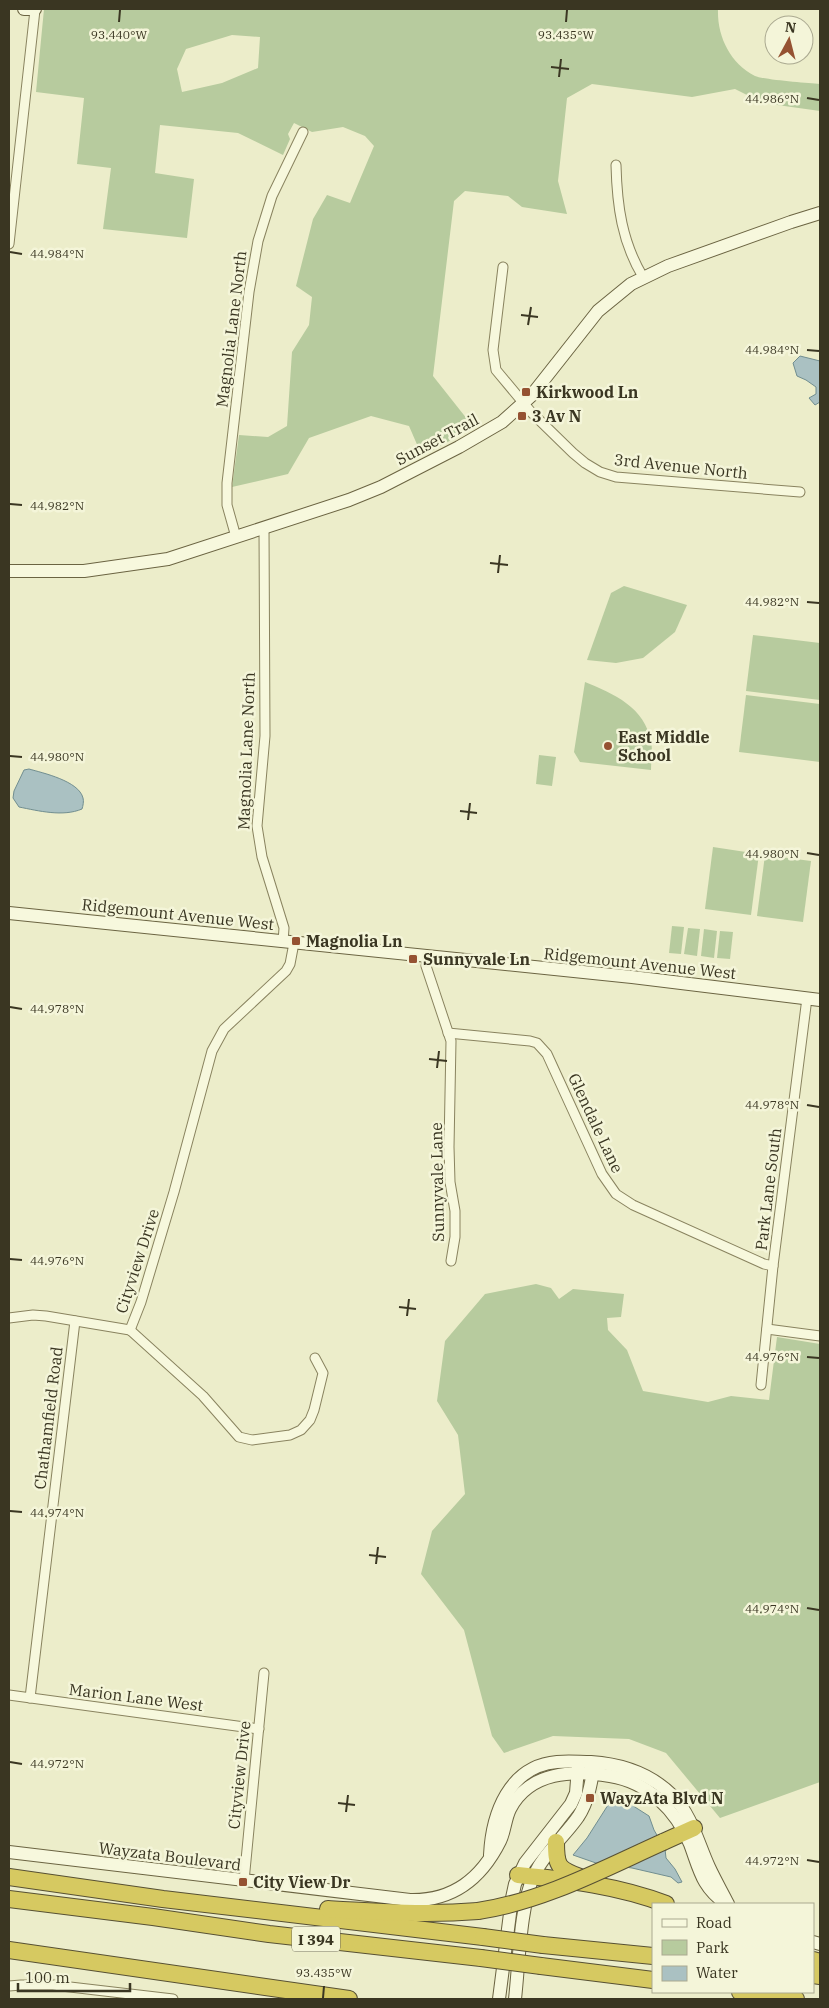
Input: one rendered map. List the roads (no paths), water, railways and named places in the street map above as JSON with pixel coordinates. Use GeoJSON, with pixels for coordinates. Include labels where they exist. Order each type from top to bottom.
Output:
{"type":"FeatureCollection","features":[{"type":"Feature","properties":{"kind":"highway"},"geometry":{"type":"LineString","coordinates":[[163,1899],[399,1914],[442,1914],[478,1911],[545,1895],[689,1831]]}},
{"type":"Feature","properties":{"kind":"highway"},"geometry":{"type":"LineString","coordinates":[[556,1842],[556,1859],[561,1868],[603,1886]]}},
{"type":"Feature","properties":{"kind":"highway"},"geometry":{"type":"LineString","coordinates":[[526,1876],[603,1886],[630,1892],[663,1903]]}},
{"type":"Feature","properties":{"kind":"highway","name":"I 394"},"geometry":{"type":"LineString","coordinates":[[9,1877],[163,1899],[543,1945],[652,1956]]}},
{"type":"Feature","properties":{"kind":"highway","name":"I 394"},"geometry":{"type":"LineString","coordinates":[[9,1899],[269,1934],[652,1980]]}},
{"type":"Feature","properties":{"kind":"highway"},"geometry":{"type":"LineString","coordinates":[[9,1906],[153,1917]]}},
{"type":"Feature","properties":{"kind":"highway"},"geometry":{"type":"LineString","coordinates":[[9,1950],[349,1999]]}},
{"type":"Feature","properties":{"kind":"highway"},"geometry":{"type":"LineString","coordinates":[[748,1993],[796,1999]]}},
{"type":"Feature","properties":{"kind":"street"},"geometry":{"type":"LineString","coordinates":[[9,244],[31,9]]}},
{"type":"Feature","properties":{"kind":"street","name":"Magnolia Lane North"},"geometry":{"type":"LineString","coordinates":[[236,537],[227,505],[227,483],[249,292],[265,214],[303,132]]}},
{"type":"Feature","properties":{"kind":"street"},"geometry":{"type":"LineString","coordinates":[[616,165],[618,211],[627,245],[643,277]]}},
{"type":"Feature","properties":{"kind":"street","name":"Sunset Trail"},"geometry":{"type":"LineString","coordinates":[[9,571],[84,571],[161,560],[349,500],[381,487],[487,432],[502,422],[531,396],[598,311],[614,296],[643,277],[820,213]]}},
{"type":"Feature","properties":{"kind":"street","name":"3rd Avenue North"},"geometry":{"type":"LineString","coordinates":[[503,267],[493,350],[496,370],[545,426],[585,463],[600,472],[616,477],[800,492]]}},
{"type":"Feature","properties":{"kind":"street","name":"Magnolia Lane North"},"geometry":{"type":"LineString","coordinates":[[264,528],[265,736],[256,826],[262,857],[289,942]]}},
{"type":"Feature","properties":{"kind":"street","name":"Ridgemount Avenue West"},"geometry":{"type":"LineString","coordinates":[[9,913],[428,956],[820,1000]]}},
{"type":"Feature","properties":{"kind":"street","name":"Cityview Drive"},"geometry":{"type":"LineString","coordinates":[[289,942],[290,964],[286,971],[224,1029],[212,1051],[142,1302],[130,1330],[203,1396],[239,1437],[252,1440],[290,1435],[301,1430],[310,1420],[322,1373],[316,1358]]}},
{"type":"Feature","properties":{"kind":"street","name":"Sunnyvale Lane"},"geometry":{"type":"LineString","coordinates":[[428,956],[426,966],[448,1033],[452,1052],[449,1147],[450,1182],[455,1211],[456,1237],[451,1261]]}},
{"type":"Feature","properties":{"kind":"street","name":"Park Lane South"},"geometry":{"type":"LineString","coordinates":[[760,1385],[807,998]]}},
{"type":"Feature","properties":{"kind":"street","name":"Glendale Lane"},"geometry":{"type":"LineString","coordinates":[[448,1033],[530,1041],[537,1044],[547,1054],[602,1174],[616,1194],[633,1205],[764,1264],[773,1266]]}},
{"type":"Feature","properties":{"kind":"street"},"geometry":{"type":"LineString","coordinates":[[9,1318],[33,1315],[130,1330]]}},
{"type":"Feature","properties":{"kind":"street","name":"Chathamfield Road"},"geometry":{"type":"LineString","coordinates":[[30,1698],[75,1321]]}},
{"type":"Feature","properties":{"kind":"street"},"geometry":{"type":"LineString","coordinates":[[767,1329],[820,1336]]}},
{"type":"Feature","properties":{"kind":"street","name":"Cityview Drive"},"geometry":{"type":"LineString","coordinates":[[244,1881],[264,1673]]}},
{"type":"Feature","properties":{"kind":"street","name":"Marion Lane West"},"geometry":{"type":"LineString","coordinates":[[9,1695],[259,1729]]}},
{"type":"Feature","properties":{"kind":"street","name":"Wayzata Boulevard"},"geometry":{"type":"LineString","coordinates":[[9,1852],[244,1881],[422,1900],[444,1896],[467,1883],[490,1856],[496,1813],[505,1794],[514,1784],[534,1769],[556,1762],[578,1768],[594,1768],[641,1786],[666,1805],[689,1831],[705,1883],[712,1894],[726,1903]]}},
{"type":"Feature","properties":{"kind":"street"},"geometry":{"type":"LineString","coordinates":[[515,1999],[526,1876],[532,1853],[571,1804],[576,1793],[578,1768]]}},
{"type":"Feature","properties":{"kind":"street"},"geometry":{"type":"LineString","coordinates":[[499,1999],[512,1898],[526,1876],[578,1816],[588,1796],[594,1768]]}},
{"type":"Feature","properties":{"kind":"street"},"geometry":{"type":"LineString","coordinates":[[9,1986],[53,1985],[173,1999]]}},
{"type":"Feature","properties":{"kind":"water"},"geometry":{"type":"Polygon","coordinates":[[[800,356],[820,361],[820,402],[815,405],[809,398],[816,394],[816,387],[797,376],[793,363],[800,356]]]}},
{"type":"Feature","properties":{"kind":"water"},"geometry":{"type":"Polygon","coordinates":[[[29,769],[51,775],[75,787],[83,798],[82,809],[59,813],[19,807],[13,798],[14,791],[24,770],[29,769]]]}},
{"type":"Feature","properties":{"kind":"water"},"geometry":{"type":"Polygon","coordinates":[[[618,1800],[627,1802],[649,1816],[654,1830],[665,1849],[666,1858],[682,1882],[678,1883],[671,1877],[632,1868],[596,1863],[573,1855],[587,1838],[608,1805],[618,1800]]]}},
{"type":"Feature","properties":{"kind":"place","name":"Kirkwood Ln"},"geometry":{"type":"Point","coordinates":[526,392]}},
{"type":"Feature","properties":{"kind":"place","name":"3 Av N"},"geometry":{"type":"Point","coordinates":[522,416]}},
{"type":"Feature","properties":{"kind":"place","name":"East Middle School"},"geometry":{"type":"Point","coordinates":[608,746]}},
{"type":"Feature","properties":{"kind":"place","name":"Magnolia Ln"},"geometry":{"type":"Point","coordinates":[296,941]}},
{"type":"Feature","properties":{"kind":"place","name":"Sunnyvale Ln"},"geometry":{"type":"Point","coordinates":[413,959]}},
{"type":"Feature","properties":{"kind":"place","name":"WayzAta Blvd N"},"geometry":{"type":"Point","coordinates":[590,1798]}},
{"type":"Feature","properties":{"kind":"place","name":"City View Dr"},"geometry":{"type":"Point","coordinates":[243,1882]}}]}
